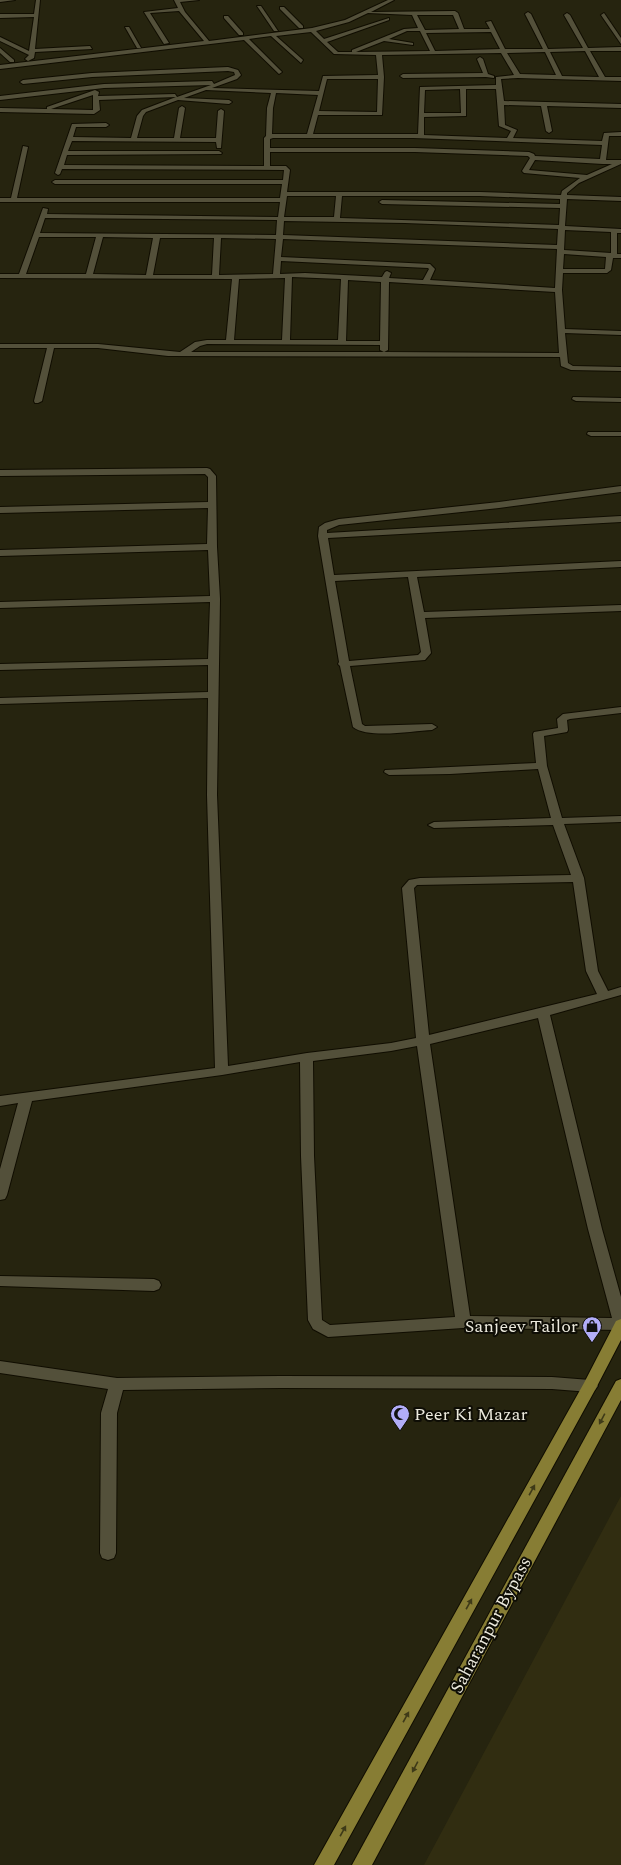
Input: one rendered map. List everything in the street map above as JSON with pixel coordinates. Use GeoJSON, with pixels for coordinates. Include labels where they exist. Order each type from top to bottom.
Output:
{"type":"FeatureCollection","features":[{"type":"Feature","properties":{"kind":"main road"},"geometry":{"type":"LineString","coordinates":[[324,1865],[590,1386],[621,1324]]}},
{"type":"Feature","properties":{"kind":"main road","name":"Saharanpur Bypass"},"geometry":{"type":"LineString","coordinates":[[362,1865],[621,1384]]}},
{"type":"Feature","properties":{"kind":"street"},"geometry":{"type":"LineString","coordinates":[[0,1],[12,0]]}},
{"type":"Feature","properties":{"kind":"street"},"geometry":{"type":"LineString","coordinates":[[30,58],[38,0]]}},
{"type":"Feature","properties":{"kind":"street"},"geometry":{"type":"LineString","coordinates":[[197,0],[176,0],[181,9],[206,41]]}},
{"type":"Feature","properties":{"kind":"street"},"geometry":{"type":"LineString","coordinates":[[0,38],[30,58],[125,54],[301,27],[338,19],[378,0]]}},
{"type":"Feature","properties":{"kind":"street"},"geometry":{"type":"LineString","coordinates":[[243,36],[272,35],[334,26],[355,18],[392,0]]}},
{"type":"Feature","properties":{"kind":"street"},"geometry":{"type":"LineString","coordinates":[[259,7],[276,30]]}},
{"type":"Feature","properties":{"kind":"street"},"geometry":{"type":"LineString","coordinates":[[282,8],[301,27]]}},
{"type":"Feature","properties":{"kind":"street"},"geometry":{"type":"LineString","coordinates":[[166,43],[147,12],[181,9]]}},
{"type":"Feature","properties":{"kind":"street"},"geometry":{"type":"LineString","coordinates":[[367,12],[455,13],[462,31]]}},
{"type":"Feature","properties":{"kind":"street"},"geometry":{"type":"LineString","coordinates":[[409,13],[415,16],[433,52]]}},
{"type":"Feature","properties":{"kind":"street"},"geometry":{"type":"LineString","coordinates":[[0,16],[35,14]]}},
{"type":"Feature","properties":{"kind":"street"},"geometry":{"type":"LineString","coordinates":[[528,14],[560,77]]}},
{"type":"Feature","properties":{"kind":"street"},"geometry":{"type":"LineString","coordinates":[[567,15],[603,78]]}},
{"type":"Feature","properties":{"kind":"street"},"geometry":{"type":"LineString","coordinates":[[604,15],[621,42]]}},
{"type":"Feature","properties":{"kind":"street"},"geometry":{"type":"LineString","coordinates":[[226,17],[279,72]]}},
{"type":"Feature","properties":{"kind":"street"},"geometry":{"type":"LineString","coordinates":[[355,18],[392,25]]}},
{"type":"Feature","properties":{"kind":"street"},"geometry":{"type":"LineString","coordinates":[[324,41],[386,19]]}},
{"type":"Feature","properties":{"kind":"street"},"geometry":{"type":"LineString","coordinates":[[489,22],[503,51],[518,76]]}},
{"type":"Feature","properties":{"kind":"street"},"geometry":{"type":"LineString","coordinates":[[399,26],[421,30],[493,30]]}},
{"type":"Feature","properties":{"kind":"street"},"geometry":{"type":"LineString","coordinates":[[127,28],[139,46]]}},
{"type":"Feature","properties":{"kind":"street"},"geometry":{"type":"LineString","coordinates":[[347,54],[406,30],[412,29]]}},
{"type":"Feature","properties":{"kind":"street"},"geometry":{"type":"LineString","coordinates":[[312,30],[336,52],[347,54],[621,49]]}},
{"type":"Feature","properties":{"kind":"street"},"geometry":{"type":"LineString","coordinates":[[272,35],[301,61]]}},
{"type":"Feature","properties":{"kind":"street"},"geometry":{"type":"LineString","coordinates":[[383,39],[411,44]]}},
{"type":"Feature","properties":{"kind":"street"},"geometry":{"type":"LineString","coordinates":[[0,67],[30,58],[166,43],[206,41]]}},
{"type":"Feature","properties":{"kind":"street"},"geometry":{"type":"LineString","coordinates":[[0,62],[90,48]]}},
{"type":"Feature","properties":{"kind":"street"},"geometry":{"type":"LineString","coordinates":[[0,50],[12,61]]}},
{"type":"Feature","properties":{"kind":"street"},"geometry":{"type":"LineString","coordinates":[[317,113],[377,115],[380,112],[382,77],[379,54]]}},
{"type":"Feature","properties":{"kind":"street"},"geometry":{"type":"LineString","coordinates":[[480,58],[486,75]]}},
{"type":"Feature","properties":{"kind":"street"},"geometry":{"type":"LineString","coordinates":[[133,66],[136,73]]}},
{"type":"Feature","properties":{"kind":"street"},"geometry":{"type":"LineString","coordinates":[[23,82],[92,75],[228,69],[236,71],[237,76],[141,114],[134,139]]}},
{"type":"Feature","properties":{"kind":"street"},"geometry":{"type":"LineString","coordinates":[[43,100],[89,80],[92,75]]}},
{"type":"Feature","properties":{"kind":"street"},"geometry":{"type":"LineString","coordinates":[[403,76],[486,75],[489,77],[518,76],[621,79]]}},
{"type":"Feature","properties":{"kind":"street"},"geometry":{"type":"LineString","coordinates":[[310,136],[325,77],[382,77]]}},
{"type":"Feature","properties":{"kind":"street"},"geometry":{"type":"LineString","coordinates":[[500,77],[497,79],[501,103],[502,126],[514,130],[510,138]]}},
{"type":"Feature","properties":{"kind":"street"},"geometry":{"type":"LineString","coordinates":[[0,98],[112,86],[222,82]]}},
{"type":"Feature","properties":{"kind":"street"},"geometry":{"type":"LineString","coordinates":[[42,111],[96,95],[112,86]]}},
{"type":"Feature","properties":{"kind":"street"},"geometry":{"type":"LineString","coordinates":[[422,115],[464,115],[463,87]]}},
{"type":"Feature","properties":{"kind":"street"},"geometry":{"type":"LineString","coordinates":[[421,136],[422,88],[498,87]]}},
{"type":"Feature","properties":{"kind":"street"},"geometry":{"type":"LineString","coordinates":[[203,89],[322,93]]}},
{"type":"Feature","properties":{"kind":"street"},"geometry":{"type":"LineString","coordinates":[[267,167],[270,108],[274,92]]}},
{"type":"Feature","properties":{"kind":"street"},"geometry":{"type":"LineString","coordinates":[[96,95],[184,96]]}},
{"type":"Feature","properties":{"kind":"street"},"geometry":{"type":"LineString","coordinates":[[0,110],[94,112],[97,110],[96,95]]}},
{"type":"Feature","properties":{"kind":"street"},"geometry":{"type":"LineString","coordinates":[[174,100],[229,102]]}},
{"type":"Feature","properties":{"kind":"street"},"geometry":{"type":"LineString","coordinates":[[501,103],[621,106]]}},
{"type":"Feature","properties":{"kind":"street"},"geometry":{"type":"LineString","coordinates":[[21,110],[36,104]]}},
{"type":"Feature","properties":{"kind":"street"},"geometry":{"type":"LineString","coordinates":[[544,104],[549,131]]}},
{"type":"Feature","properties":{"kind":"street"},"geometry":{"type":"LineString","coordinates":[[177,140],[182,108]]}},
{"type":"Feature","properties":{"kind":"street"},"geometry":{"type":"LineString","coordinates":[[216,182],[221,111]]}},
{"type":"Feature","properties":{"kind":"street"},"geometry":{"type":"LineString","coordinates":[[363,115],[363,122]]}},
{"type":"Feature","properties":{"kind":"street"},"geometry":{"type":"LineString","coordinates":[[22,276],[76,125],[106,124]]}},
{"type":"Feature","properties":{"kind":"street"},"geometry":{"type":"LineString","coordinates":[[364,129],[364,136]]}},
{"type":"Feature","properties":{"kind":"street"},"geometry":{"type":"LineString","coordinates":[[603,162],[606,134],[621,134]]}},
{"type":"Feature","properties":{"kind":"street"},"geometry":{"type":"LineString","coordinates":[[269,136],[421,136],[510,138],[605,143]]}},
{"type":"Feature","properties":{"kind":"street"},"geometry":{"type":"LineString","coordinates":[[413,136],[415,150]]}},
{"type":"Feature","properties":{"kind":"street"},"geometry":{"type":"LineString","coordinates":[[70,139],[220,140]]}},
{"type":"Feature","properties":{"kind":"street"},"geometry":{"type":"LineString","coordinates":[[14,199],[25,147]]}},
{"type":"Feature","properties":{"kind":"street"},"geometry":{"type":"LineString","coordinates":[[268,150],[415,150],[522,154],[532,155],[533,158],[620,162]]}},
{"type":"Feature","properties":{"kind":"street"},"geometry":{"type":"LineString","coordinates":[[65,153],[219,153]]}},
{"type":"Feature","properties":{"kind":"street"},"geometry":{"type":"LineString","coordinates":[[533,158],[525,171],[526,172],[590,177]]}},
{"type":"Feature","properties":{"kind":"street"},"geometry":{"type":"LineString","coordinates":[[620,162],[567,189],[564,192],[558,290],[564,364],[571,368],[621,369]]}},
{"type":"Feature","properties":{"kind":"street"},"geometry":{"type":"LineString","coordinates":[[60,167],[286,168],[286,182],[280,218],[276,275]]}},
{"type":"Feature","properties":{"kind":"street"},"geometry":{"type":"LineString","coordinates":[[607,169],[621,172]]}},
{"type":"Feature","properties":{"kind":"street"},"geometry":{"type":"LineString","coordinates":[[0,200],[14,199],[52,191],[216,182],[286,182]]}},
{"type":"Feature","properties":{"kind":"street"},"geometry":{"type":"LineString","coordinates":[[52,191],[283,197],[480,194],[621,201]]}},
{"type":"Feature","properties":{"kind":"street"},"geometry":{"type":"LineString","coordinates":[[339,197],[369,201]]}},
{"type":"Feature","properties":{"kind":"street"},"geometry":{"type":"LineString","coordinates":[[337,219],[339,197]]}},
{"type":"Feature","properties":{"kind":"street"},"geometry":{"type":"LineString","coordinates":[[376,202],[563,206]]}},
{"type":"Feature","properties":{"kind":"street"},"geometry":{"type":"LineString","coordinates":[[43,216],[337,219],[563,227],[618,231],[615,256],[608,270],[605,272],[560,271]]}},
{"type":"Feature","properties":{"kind":"street"},"geometry":{"type":"LineString","coordinates":[[36,235],[218,236],[279,238],[561,249],[615,256]]}},
{"type":"Feature","properties":{"kind":"street"},"geometry":{"type":"LineString","coordinates":[[89,275],[100,236]]}},
{"type":"Feature","properties":{"kind":"street"},"geometry":{"type":"LineString","coordinates":[[149,276],[157,236]]}},
{"type":"Feature","properties":{"kind":"street"},"geometry":{"type":"LineString","coordinates":[[215,277],[218,236]]}},
{"type":"Feature","properties":{"kind":"street"},"geometry":{"type":"LineString","coordinates":[[277,259],[430,266],[432,269],[426,282]]}},
{"type":"Feature","properties":{"kind":"street"},"geometry":{"type":"LineString","coordinates":[[331,276],[338,262]]}},
{"type":"Feature","properties":{"kind":"street"},"geometry":{"type":"LineString","coordinates":[[384,355],[385,280],[389,264]]}},
{"type":"Feature","properties":{"kind":"street"},"geometry":{"type":"LineString","coordinates":[[286,342],[289,275]]}},
{"type":"Feature","properties":{"kind":"street"},"geometry":{"type":"LineString","coordinates":[[0,276],[331,276],[558,290]]}},
{"type":"Feature","properties":{"kind":"street"},"geometry":{"type":"LineString","coordinates":[[230,342],[236,277]]}},
{"type":"Feature","properties":{"kind":"street"},"geometry":{"type":"LineString","coordinates":[[342,342],[345,277]]}},
{"type":"Feature","properties":{"kind":"street"},"geometry":{"type":"LineString","coordinates":[[562,332],[621,334]]}},
{"type":"Feature","properties":{"kind":"street"},"geometry":{"type":"LineString","coordinates":[[181,354],[203,342],[384,343]]}},
{"type":"Feature","properties":{"kind":"street"},"geometry":{"type":"LineString","coordinates":[[0,346],[111,347],[153,353],[181,354],[563,355]]}},
{"type":"Feature","properties":{"kind":"street"},"geometry":{"type":"LineString","coordinates":[[38,401],[51,346]]}},
{"type":"Feature","properties":{"kind":"street"},"geometry":{"type":"LineString","coordinates":[[576,399],[621,400]]}},
{"type":"Feature","properties":{"kind":"street"},"geometry":{"type":"LineString","coordinates":[[591,434],[621,434]]}},
{"type":"Feature","properties":{"kind":"street"},"geometry":{"type":"LineString","coordinates":[[0,473],[207,471],[212,476],[212,547],[215,599],[212,795],[222,1071]]}},
{"type":"Feature","properties":{"kind":"street"},"geometry":{"type":"LineString","coordinates":[[432,726],[370,730],[358,726],[343,664],[331,578],[322,529],[335,523],[499,505],[621,489]]}},
{"type":"Feature","properties":{"kind":"street"},"geometry":{"type":"LineString","coordinates":[[0,510],[211,505]]}},
{"type":"Feature","properties":{"kind":"street"},"geometry":{"type":"LineString","coordinates":[[323,536],[621,519]]}},
{"type":"Feature","properties":{"kind":"street"},"geometry":{"type":"LineString","coordinates":[[0,553],[212,547]]}},
{"type":"Feature","properties":{"kind":"street"},"geometry":{"type":"LineString","coordinates":[[331,578],[621,564]]}},
{"type":"Feature","properties":{"kind":"street"},"geometry":{"type":"LineString","coordinates":[[343,664],[421,658],[425,656],[426,653],[412,574]]}},
{"type":"Feature","properties":{"kind":"street"},"geometry":{"type":"LineString","coordinates":[[0,605],[215,599]]}},
{"type":"Feature","properties":{"kind":"street"},"geometry":{"type":"LineString","coordinates":[[420,616],[621,608]]}},
{"type":"Feature","properties":{"kind":"street"},"geometry":{"type":"LineString","coordinates":[[0,667],[213,662]]}},
{"type":"Feature","properties":{"kind":"street"},"geometry":{"type":"LineString","coordinates":[[0,701],[213,695]]}},
{"type":"Feature","properties":{"kind":"street"},"geometry":{"type":"LineString","coordinates":[[604,995],[592,971],[578,878],[557,821],[542,766],[538,736],[539,733],[563,730],[562,719],[567,716],[621,710]]}},
{"type":"Feature","properties":{"kind":"street"},"geometry":{"type":"LineString","coordinates":[[389,772],[450,771],[542,766]]}},
{"type":"Feature","properties":{"kind":"street"},"geometry":{"type":"LineString","coordinates":[[434,825],[621,819]]}},
{"type":"Feature","properties":{"kind":"street"},"geometry":{"type":"LineString","coordinates":[[463,1322],[423,1041],[408,888],[410,884],[420,881],[578,878]]}},
{"type":"Feature","properties":{"kind":"street"},"geometry":{"type":"LineString","coordinates":[[0,1101],[222,1071],[307,1057],[391,1047],[423,1041],[621,992]]}},
{"type":"Feature","properties":{"kind":"street"},"geometry":{"type":"LineString","coordinates":[[307,1057],[306,1124],[308,1185],[315,1320],[318,1326],[328,1331],[463,1322],[621,1324],[595,1229],[543,1012]]}},
{"type":"Feature","properties":{"kind":"street"},"geometry":{"type":"LineString","coordinates":[[0,1195],[26,1097]]}},
{"type":"Feature","properties":{"kind":"street"},"geometry":{"type":"LineString","coordinates":[[0,1281],[154,1285]]}},
{"type":"Feature","properties":{"kind":"street"},"geometry":{"type":"LineString","coordinates":[[0,1367],[116,1384],[281,1382],[552,1383],[590,1386]]}},
{"type":"Feature","properties":{"kind":"street"},"geometry":{"type":"LineString","coordinates":[[108,1553],[109,1413],[116,1384]]}},
{"type":"Feature","properties":{"kind":"shaded area"},"geometry":{"type":"Polygon","coordinates":[[[621,1496],[621,1865],[424,1865],[621,1496]]]}},
{"type":"Feature","properties":{"kind":"place","name":"Sanjeev Tailor"},"geometry":{"type":"Point","coordinates":[592,1343]}},
{"type":"Feature","properties":{"kind":"place","name":"Peer Ki Mazar"},"geometry":{"type":"Point","coordinates":[400,1431]}}]}
